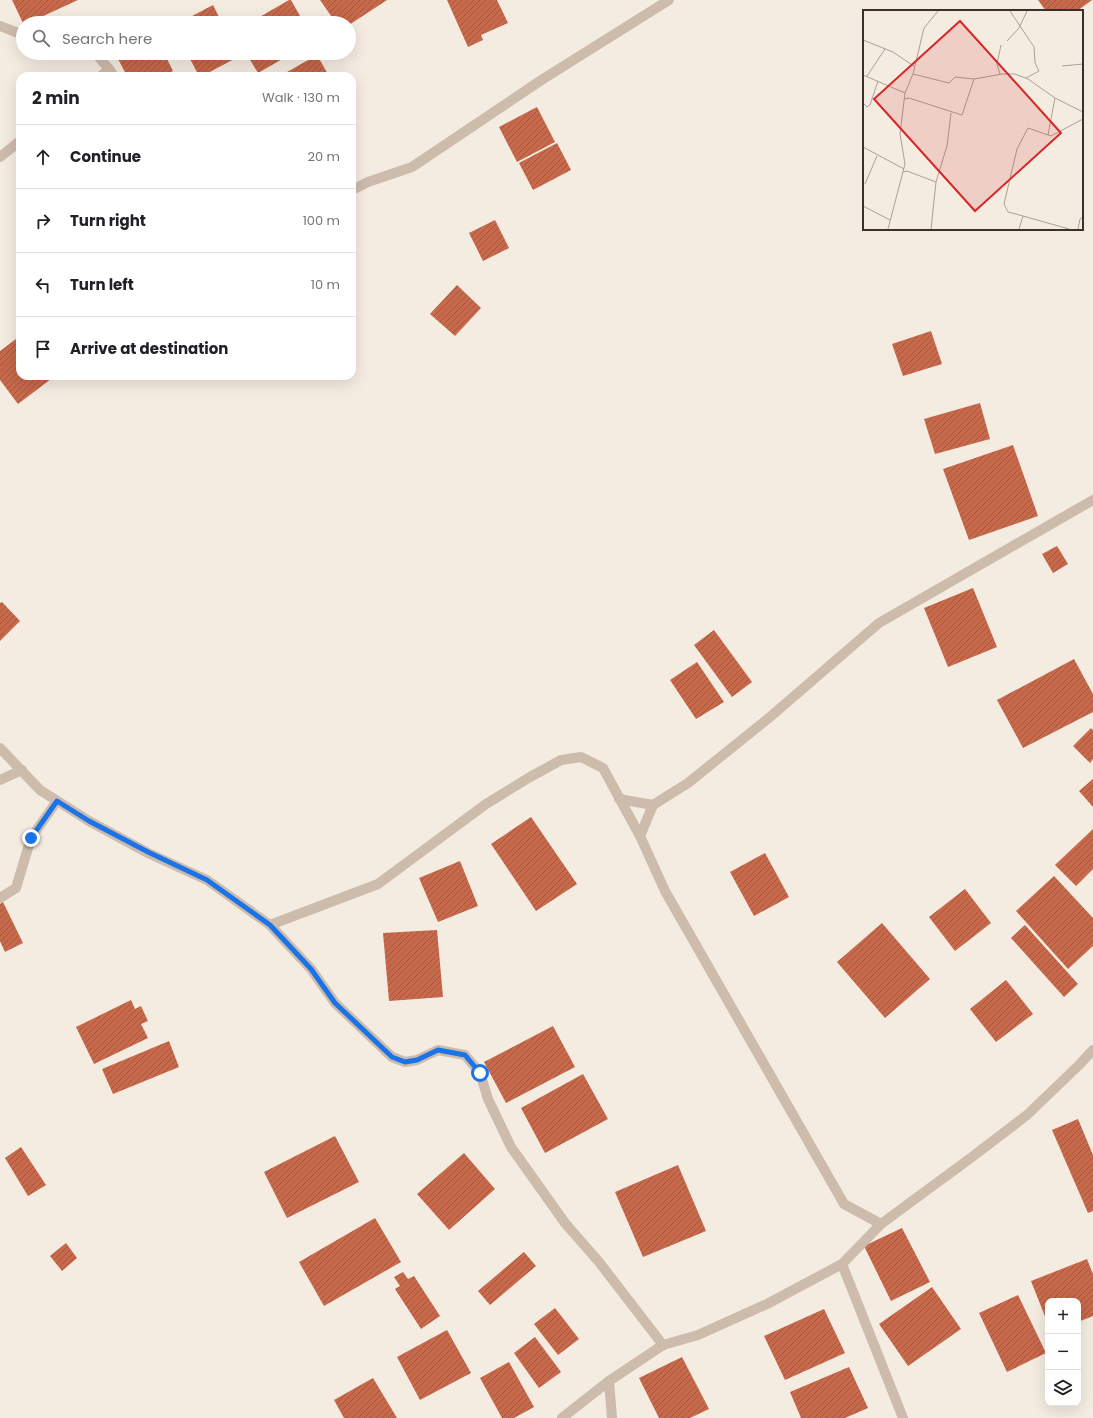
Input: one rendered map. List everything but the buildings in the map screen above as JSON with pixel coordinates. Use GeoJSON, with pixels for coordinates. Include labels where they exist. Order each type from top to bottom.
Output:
{"type":"FeatureCollection","features":[{"type":"Feature","properties":{"kind":"street"},"geometry":{"type":"LineString","coordinates":[[356,188],[368,182],[412,167],[542,79],[669,0]]}},
{"type":"Feature","properties":{"kind":"street"},"geometry":{"type":"LineString","coordinates":[[0,26],[16,32]]}},
{"type":"Feature","properties":{"kind":"street"},"geometry":{"type":"LineString","coordinates":[[101,60],[111,72]]}},
{"type":"Feature","properties":{"kind":"street"},"geometry":{"type":"LineString","coordinates":[[0,157],[16,143]]}},
{"type":"Feature","properties":{"kind":"street"},"geometry":{"type":"LineString","coordinates":[[640,836],[653,805],[688,783],[770,717],[879,623],[1093,500]]}},
{"type":"Feature","properties":{"kind":"street"},"geometry":{"type":"LineString","coordinates":[[0,748],[40,790],[89,821],[148,852],[207,880],[270,925],[311,969],[335,1003],[392,1057],[405,1062],[417,1060],[438,1050],[465,1055],[480,1073],[488,1099],[511,1147],[565,1223],[599,1262],[663,1346]]}},
{"type":"Feature","properties":{"kind":"street"},"geometry":{"type":"LineString","coordinates":[[270,925],[378,884],[486,804],[561,760],[581,757],[603,768],[640,836],[665,891],[844,1204],[881,1224]]}},
{"type":"Feature","properties":{"kind":"street"},"geometry":{"type":"LineString","coordinates":[[0,780],[22,770]]}},
{"type":"Feature","properties":{"kind":"street"},"geometry":{"type":"LineString","coordinates":[[619,799],[653,805]]}},
{"type":"Feature","properties":{"kind":"street"},"geometry":{"type":"LineString","coordinates":[[0,898],[16,888],[31,838],[57,801]]}},
{"type":"Feature","properties":{"kind":"street"},"geometry":{"type":"LineString","coordinates":[[562,1418],[609,1381],[663,1346],[698,1335],[767,1304],[842,1264],[881,1224],[972,1157],[1027,1114],[1093,1050]]}},
{"type":"Feature","properties":{"kind":"street"},"geometry":{"type":"LineString","coordinates":[[842,1264],[903,1418]]}},
{"type":"Feature","properties":{"kind":"street"},"geometry":{"type":"LineString","coordinates":[[609,1381],[612,1418]]}},
{"type":"Feature","properties":{"kind":"route"},"geometry":{"type":"LineString","coordinates":[[31,838],[57,801],[89,821],[148,852],[207,880],[270,925],[311,969],[335,1003],[392,1057],[405,1062],[417,1060],[438,1050],[465,1055],[480,1073]]}}]}
